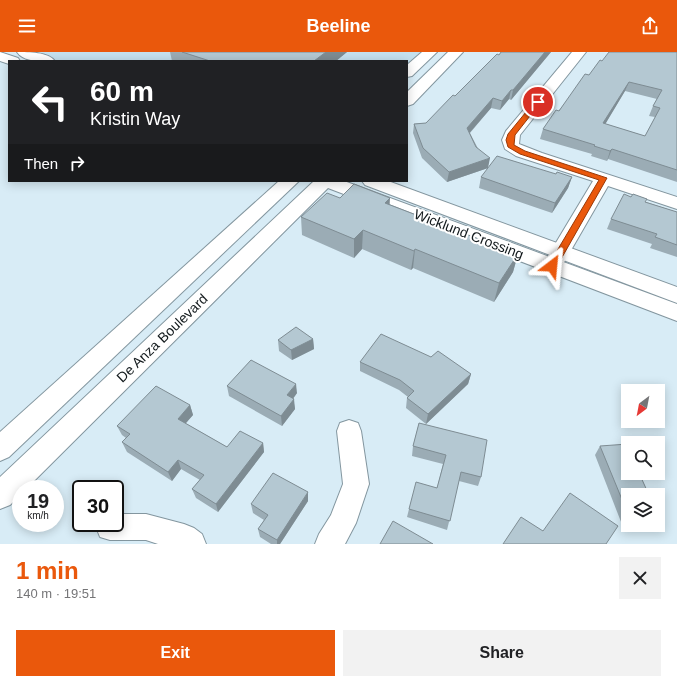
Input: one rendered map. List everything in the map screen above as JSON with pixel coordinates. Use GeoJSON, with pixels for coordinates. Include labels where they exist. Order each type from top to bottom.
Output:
{"type":"FeatureCollection","features":[{"type":"Feature","properties":{"kind":"street"},"geometry":{"type":"LineString","coordinates":[[24,52],[45,60]]}},
{"type":"Feature","properties":{"kind":"street"},"geometry":{"type":"LineString","coordinates":[[408,72],[430,52]]}},
{"type":"Feature","properties":{"kind":"street"},"geometry":{"type":"LineString","coordinates":[[408,100],[456,52]]}},
{"type":"Feature","properties":{"kind":"street"},"geometry":{"type":"LineString","coordinates":[[579,52],[512,134],[510,140],[511,146],[522,152],[677,203]]}},
{"type":"Feature","properties":{"kind":"street"},"geometry":{"type":"LineString","coordinates":[[0,56],[10,60]]}},
{"type":"Feature","properties":{"kind":"street"},"geometry":{"type":"LineString","coordinates":[[556,259],[603,178]]}},
{"type":"Feature","properties":{"kind":"street","name":"De Anza Boulevard"},"geometry":{"type":"LineString","coordinates":[[0,449],[289,182]]}},
{"type":"Feature","properties":{"kind":"street","name":"De Anza Boulevard"},"geometry":{"type":"LineString","coordinates":[[0,496],[325,182]]}},
{"type":"Feature","properties":{"kind":"street","name":"Wicklund Crossing"},"geometry":{"type":"LineString","coordinates":[[329,182],[556,259],[677,295]]}},
{"type":"Feature","properties":{"kind":"street","name":"Wicklund Crossing"},"geometry":{"type":"LineString","coordinates":[[373,182],[556,259],[677,314]]}},
{"type":"Feature","properties":{"kind":"street"},"geometry":{"type":"LineString","coordinates":[[329,544],[342,523],[356,484],[350,431]]}},
{"type":"Feature","properties":{"kind":"street"},"geometry":{"type":"LineString","coordinates":[[124,527],[146,527],[184,538],[192,544]]}},
{"type":"Feature","properties":{"kind":"shaded area"},"geometry":{"type":"Polygon","coordinates":[[[32,52],[426,52],[408,68],[408,60],[54,60],[32,52]]]}},
{"type":"Feature","properties":{"kind":"building"},"geometry":{"type":"Polygon","coordinates":[[[182,52],[326,52],[315,60],[207,60],[182,52]]]}},
{"type":"Feature","properties":{"kind":"building"},"geometry":{"type":"Polygon","coordinates":[[[501,52],[545,52],[502,101],[493,98],[467,128],[476,147],[490,158],[449,172],[423,148],[414,124],[426,123],[453,95],[455,96],[497,54],[499,55],[501,52]]]}},
{"type":"Feature","properties":{"kind":"building"},"geometry":{"type":"Polygon","coordinates":[[[609,52],[677,52],[677,170],[612,149],[610,151],[543,129],[556,110],[559,111],[585,74],[589,75],[600,60],[602,61],[609,52]],[[629,82],[603,123],[645,136],[660,108],[653,106],[662,90],[629,82]]]}},
{"type":"Feature","properties":{"kind":"building"},"geometry":{"type":"Polygon","coordinates":[[[497,156],[556,174],[557,172],[572,177],[555,203],[481,177],[497,156]]]}},
{"type":"Feature","properties":{"kind":"building"},"geometry":{"type":"Polygon","coordinates":[[[354,184],[390,198],[385,203],[518,254],[499,283],[363,230],[354,239],[301,217],[327,193],[340,198],[354,184]]]}},
{"type":"Feature","properties":{"kind":"building"},"geometry":{"type":"Polygon","coordinates":[[[624,194],[631,197],[633,194],[647,199],[645,202],[677,212],[677,245],[655,237],[657,234],[611,219],[624,194]]]}},
{"type":"Feature","properties":{"kind":"building"},"geometry":{"type":"Polygon","coordinates":[[[296,327],[313,339],[291,350],[278,340],[296,327]]]}},
{"type":"Feature","properties":{"kind":"building"},"geometry":{"type":"Polygon","coordinates":[[[381,334],[431,357],[438,351],[471,374],[428,414],[407,398],[414,391],[400,380],[360,362],[381,334]]]}},
{"type":"Feature","properties":{"kind":"building"},"geometry":{"type":"Polygon","coordinates":[[[251,360],[296,384],[287,395],[294,399],[281,416],[227,386],[251,360]]]}},
{"type":"Feature","properties":{"kind":"building"},"geometry":{"type":"Polygon","coordinates":[[[156,386],[190,405],[178,419],[227,447],[240,431],[263,443],[216,504],[192,489],[204,475],[178,460],[168,472],[122,442],[130,434],[117,426],[156,386]]]}},
{"type":"Feature","properties":{"kind":"building"},"geometry":{"type":"Polygon","coordinates":[[[419,423],[487,440],[481,477],[461,472],[450,521],[409,509],[416,482],[437,488],[446,455],[413,446],[419,423]]]}},
{"type":"Feature","properties":{"kind":"building"},"geometry":{"type":"Polygon","coordinates":[[[621,444],[621,480],[642,480],[646,488],[621,488],[621,497],[600,446],[621,444]]]}},
{"type":"Feature","properties":{"kind":"building"},"geometry":{"type":"Polygon","coordinates":[[[273,473],[308,492],[277,540],[258,529],[268,515],[251,504],[273,473]]]}},
{"type":"Feature","properties":{"kind":"building"},"geometry":{"type":"Polygon","coordinates":[[[570,493],[618,526],[606,544],[503,544],[521,517],[543,531],[570,493]]]}},
{"type":"Feature","properties":{"kind":"building"},"geometry":{"type":"Polygon","coordinates":[[[393,521],[433,544],[380,544],[393,521]]]}},
{"type":"Feature","properties":{"kind":"route"},"geometry":{"type":"LineString","coordinates":[[538,102],[512,134],[510,140],[511,146],[522,152],[603,178],[552,266]]}}]}
